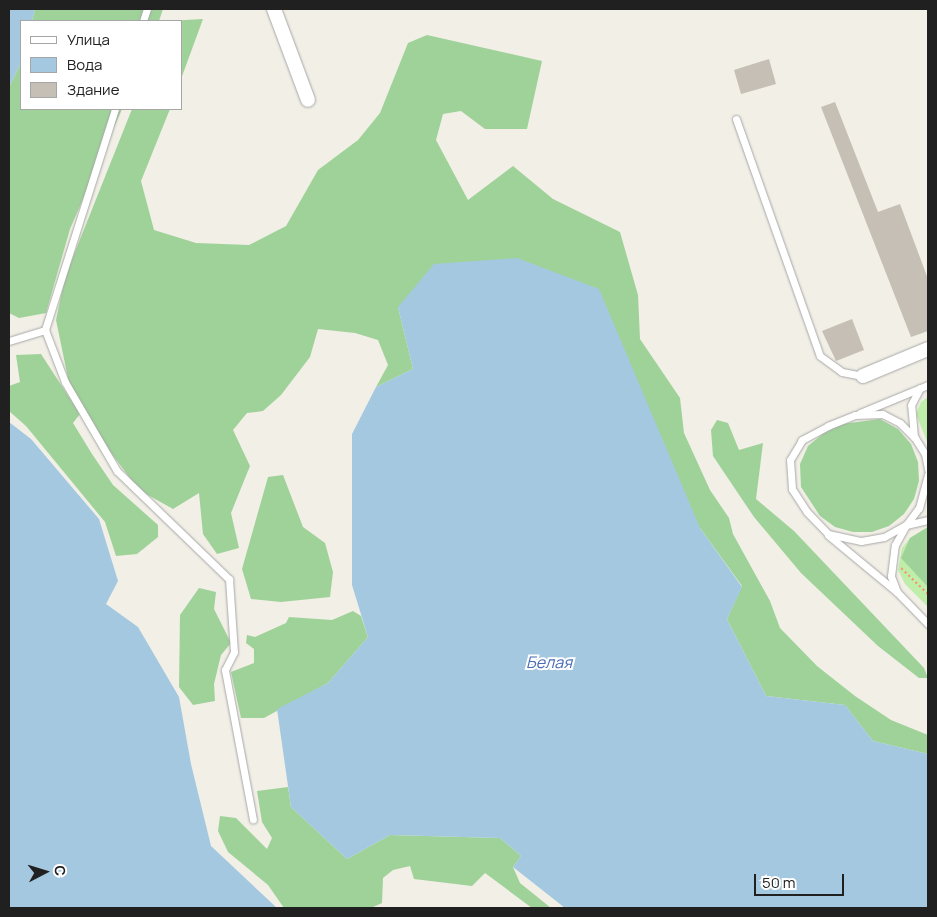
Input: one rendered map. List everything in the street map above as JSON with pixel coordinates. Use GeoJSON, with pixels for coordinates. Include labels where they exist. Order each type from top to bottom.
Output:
{"type":"FeatureCollection","features":[{"type":"Feature","properties":{"kind":"street"},"geometry":{"type":"LineString","coordinates":[[274,9],[308,100]]}},
{"type":"Feature","properties":{"kind":"street"},"geometry":{"type":"LineString","coordinates":[[863,376],[928,349]]}},
{"type":"Feature","properties":{"kind":"lane"},"geometry":{"type":"LineString","coordinates":[[115,110],[45,330],[64,382],[117,471],[229,579],[234,652],[225,670],[253,819]]}},
{"type":"Feature","properties":{"kind":"lane"},"geometry":{"type":"LineString","coordinates":[[736,119],[820,356],[842,372],[863,376]]}},
{"type":"Feature","properties":{"kind":"lane"},"geometry":{"type":"LineString","coordinates":[[9,341],[45,330]]}},
{"type":"Feature","properties":{"kind":"lane"},"geometry":{"type":"LineString","coordinates":[[928,385],[802,440],[790,460],[792,489],[807,512],[828,534],[897,592],[928,624]]}},
{"type":"Feature","properties":{"kind":"lane"},"geometry":{"type":"LineString","coordinates":[[915,438],[911,405],[920,388]]}},
{"type":"Feature","properties":{"kind":"lane"},"geometry":{"type":"LineString","coordinates":[[856,415],[882,414],[900,423],[915,438],[925,454],[928,469]]}},
{"type":"Feature","properties":{"kind":"lane"},"geometry":{"type":"LineString","coordinates":[[897,592],[891,576],[891,560],[906,525],[919,508],[928,474]]}},
{"type":"Feature","properties":{"kind":"lane"},"geometry":{"type":"LineString","coordinates":[[828,534],[862,540],[884,537],[906,525],[928,520]]}},
{"type":"Feature","properties":{"kind":"path"},"geometry":{"type":"LineString","coordinates":[[891,560],[928,594]]}},
{"type":"Feature","properties":{"kind":"green space"},"geometry":{"type":"Polygon","coordinates":[[[35,9],[163,9],[159,20],[32,20],[35,9]]]}},
{"type":"Feature","properties":{"kind":"green space"},"geometry":{"type":"Polygon","coordinates":[[[203,19],[182,76],[182,20],[203,19]]]}},
{"type":"Feature","properties":{"kind":"green space"},"geometry":{"type":"Polygon","coordinates":[[[427,35],[542,61],[527,129],[485,129],[461,111],[443,114],[436,140],[468,200],[513,166],[553,199],[620,232],[638,295],[640,339],[680,398],[684,433],[710,490],[729,518],[733,534],[770,601],[780,628],[817,666],[855,696],[891,720],[928,735],[928,754],[873,741],[845,705],[766,696],[727,619],[742,586],[700,528],[398,307],[413,369],[376,387],[388,365],[378,340],[355,333],[318,329],[310,357],[281,395],[263,411],[247,413],[233,430],[250,466],[231,513],[239,548],[217,554],[203,534],[199,493],[173,509],[139,490],[108,449],[69,383],[56,320],[65,277],[132,110],[170,110],[141,181],[154,230],[196,243],[249,245],[286,226],[318,170],[358,140],[380,113],[408,43],[427,35]]]}},
{"type":"Feature","properties":{"kind":"green space"},"geometry":{"type":"Polygon","coordinates":[[[20,65],[20,110],[122,110],[70,229],[46,313],[19,318],[9,313],[9,87],[20,65]]]}},
{"type":"Feature","properties":{"kind":"green space"},"geometry":{"type":"Polygon","coordinates":[[[41,354],[80,414],[73,423],[113,485],[158,525],[158,537],[137,554],[116,556],[105,522],[26,426],[9,411],[9,386],[20,382],[16,355],[41,354]]]}},
{"type":"Feature","properties":{"kind":"green space"},"geometry":{"type":"Polygon","coordinates":[[[928,397],[928,444],[916,414],[921,402],[928,397]]]}},
{"type":"Feature","properties":{"kind":"green space"},"geometry":{"type":"Polygon","coordinates":[[[880,419],[898,429],[911,444],[918,462],[919,481],[914,499],[904,514],[889,526],[872,532],[853,532],[835,527],[820,516],[801,487],[800,464],[808,446],[824,433],[842,424],[880,419]]]}},
{"type":"Feature","properties":{"kind":"green space"},"geometry":{"type":"Polygon","coordinates":[[[717,420],[728,423],[739,450],[763,443],[756,499],[794,531],[924,668],[928,678],[919,678],[878,646],[801,573],[754,517],[713,456],[711,430],[717,420]]]}},
{"type":"Feature","properties":{"kind":"green space"},"geometry":{"type":"Polygon","coordinates":[[[283,475],[303,527],[325,543],[333,572],[330,597],[281,602],[251,599],[242,569],[268,477],[283,475]]]}},
{"type":"Feature","properties":{"kind":"green space"},"geometry":{"type":"Polygon","coordinates":[[[928,527],[928,607],[905,584],[898,570],[902,548],[910,538],[928,527]]]}},
{"type":"Feature","properties":{"kind":"green space"},"geometry":{"type":"Polygon","coordinates":[[[928,527],[928,587],[901,558],[910,538],[928,527]]]}},
{"type":"Feature","properties":{"kind":"green space"},"geometry":{"type":"Polygon","coordinates":[[[199,588],[216,592],[214,609],[231,643],[221,655],[214,684],[215,701],[193,705],[179,687],[180,615],[199,588]]]}},
{"type":"Feature","properties":{"kind":"green space"},"geometry":{"type":"Polygon","coordinates":[[[353,611],[361,616],[368,637],[328,683],[264,718],[241,718],[231,672],[254,663],[254,649],[246,643],[247,635],[255,637],[286,623],[289,617],[332,620],[353,611]]]}},
{"type":"Feature","properties":{"kind":"green space"},"geometry":{"type":"Polygon","coordinates":[[[288,787],[291,807],[347,859],[390,835],[500,838],[521,856],[513,867],[520,883],[551,908],[532,908],[485,873],[472,886],[414,879],[410,866],[393,870],[383,878],[382,903],[371,908],[284,908],[268,885],[228,852],[218,831],[220,816],[236,818],[267,849],[272,838],[262,822],[257,791],[288,787]]]}},
{"type":"Feature","properties":{"kind":"water"},"geometry":{"type":"Polygon","coordinates":[[[9,9],[35,9],[32,20],[20,20],[20,65],[9,87],[9,9]]]}},
{"type":"Feature","properties":{"kind":"water","name":"Белая"},"geometry":{"type":"Polygon","coordinates":[[[517,258],[599,289],[700,528],[742,587],[727,619],[766,696],[845,705],[873,741],[928,754],[928,908],[565,908],[513,867],[521,856],[500,838],[390,835],[347,859],[291,807],[277,709],[328,683],[368,637],[352,585],[352,434],[376,387],[413,369],[398,307],[434,264],[517,258]]]}},
{"type":"Feature","properties":{"kind":"water"},"geometry":{"type":"Polygon","coordinates":[[[9,422],[31,439],[99,519],[118,581],[106,604],[138,627],[179,697],[191,764],[211,846],[277,908],[9,908],[9,422]]]}},
{"type":"Feature","properties":{"kind":"building"},"geometry":{"type":"Polygon","coordinates":[[[769,59],[776,84],[741,94],[734,70],[769,59]]]}},
{"type":"Feature","properties":{"kind":"building"},"geometry":{"type":"Polygon","coordinates":[[[835,102],[878,212],[900,204],[928,279],[928,331],[911,337],[821,107],[835,102]]]}},
{"type":"Feature","properties":{"kind":"building"},"geometry":{"type":"Polygon","coordinates":[[[852,319],[864,350],[836,361],[822,331],[852,319]]]}}]}
